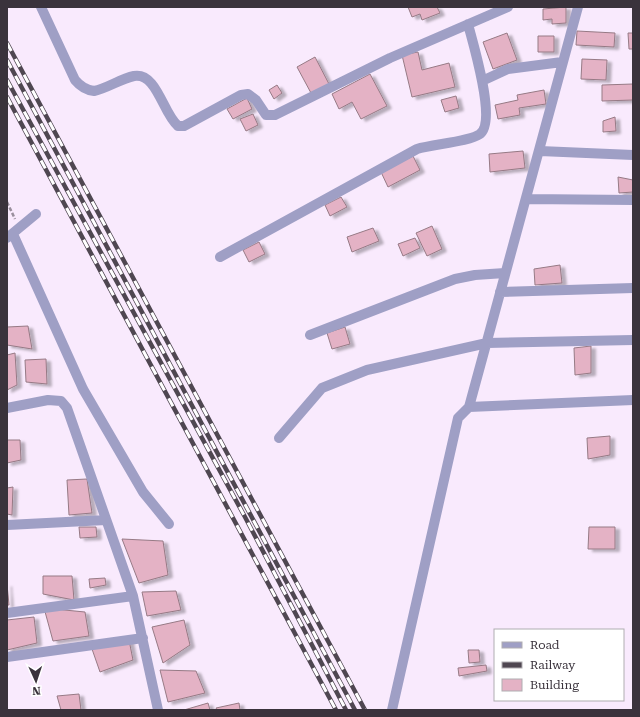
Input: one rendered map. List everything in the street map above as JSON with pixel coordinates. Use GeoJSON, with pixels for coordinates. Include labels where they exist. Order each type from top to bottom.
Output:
{"type":"FeatureCollection","features":[{"type":"Feature","properties":{"kind":"street"},"geometry":{"type":"LineString","coordinates":[[41,7],[74,80],[79,85],[87,90],[94,91],[134,76],[146,77],[152,83],[171,118],[178,126],[189,124],[241,95],[248,94],[256,100],[266,116],[275,115],[390,58],[508,7]]}},
{"type":"Feature","properties":{"kind":"street"},"geometry":{"type":"LineString","coordinates":[[392,710],[458,418],[469,407],[578,7]]}},
{"type":"Feature","properties":{"kind":"street"},"geometry":{"type":"LineString","coordinates":[[220,257],[417,149],[431,144],[471,139],[480,134],[485,127],[487,120],[482,81],[468,24]]}},
{"type":"Feature","properties":{"kind":"street"},"geometry":{"type":"LineString","coordinates":[[482,81],[508,69],[562,62]]}},
{"type":"Feature","properties":{"kind":"street"},"geometry":{"type":"LineString","coordinates":[[540,151],[633,155]]}},
{"type":"Feature","properties":{"kind":"street"},"geometry":{"type":"LineString","coordinates":[[526,200],[633,200]]}},
{"type":"Feature","properties":{"kind":"street"},"geometry":{"type":"LineString","coordinates":[[36,214],[13,233],[83,389],[143,492],[169,524]]}},
{"type":"Feature","properties":{"kind":"street"},"geometry":{"type":"LineString","coordinates":[[310,335],[455,279],[475,275],[506,273]]}},
{"type":"Feature","properties":{"kind":"street"},"geometry":{"type":"LineString","coordinates":[[500,292],[633,288]]}},
{"type":"Feature","properties":{"kind":"street"},"geometry":{"type":"LineString","coordinates":[[279,438],[322,388],[367,370],[486,343],[633,340]]}},
{"type":"Feature","properties":{"kind":"street"},"geometry":{"type":"LineString","coordinates":[[7,408],[48,400],[61,401],[67,408],[133,596],[158,710]]}},
{"type":"Feature","properties":{"kind":"street"},"geometry":{"type":"LineString","coordinates":[[469,407],[633,400]]}},
{"type":"Feature","properties":{"kind":"street"},"geometry":{"type":"LineString","coordinates":[[7,525],[106,520]]}},
{"type":"Feature","properties":{"kind":"street"},"geometry":{"type":"LineString","coordinates":[[7,613],[133,596]]}},
{"type":"Feature","properties":{"kind":"street"},"geometry":{"type":"LineString","coordinates":[[7,657],[143,638]]}},
{"type":"Feature","properties":{"kind":"path"},"geometry":{"type":"LineString","coordinates":[[7,202],[13,233]]}},
{"type":"Feature","properties":{"kind":"building"},"geometry":{"type":"Polygon","coordinates":[[[408,7],[437,7],[440,13],[422,20],[420,14],[412,17],[408,7]]]}},
{"type":"Feature","properties":{"kind":"building"},"geometry":{"type":"Polygon","coordinates":[[[566,7],[566,23],[552,24],[552,19],[543,20],[543,9],[566,7]]]}},
{"type":"Feature","properties":{"kind":"building"},"geometry":{"type":"Polygon","coordinates":[[[577,31],[615,33],[614,47],[576,45],[577,31]]]}},
{"type":"Feature","properties":{"kind":"building"},"geometry":{"type":"Polygon","coordinates":[[[507,33],[517,60],[493,69],[483,42],[507,33]]]}},
{"type":"Feature","properties":{"kind":"building"},"geometry":{"type":"Polygon","coordinates":[[[628,33],[633,33],[633,49],[629,49],[628,33]]]}},
{"type":"Feature","properties":{"kind":"building"},"geometry":{"type":"Polygon","coordinates":[[[538,36],[554,36],[554,52],[538,52],[538,36]]]}},
{"type":"Feature","properties":{"kind":"building"},"geometry":{"type":"Polygon","coordinates":[[[418,52],[422,70],[449,63],[455,87],[412,97],[402,55],[418,52]]]}},
{"type":"Feature","properties":{"kind":"building"},"geometry":{"type":"Polygon","coordinates":[[[315,57],[329,84],[311,93],[297,67],[315,57]]]}},
{"type":"Feature","properties":{"kind":"building"},"geometry":{"type":"Polygon","coordinates":[[[582,59],[607,60],[606,80],[581,79],[582,59]]]}},
{"type":"Feature","properties":{"kind":"building"},"geometry":{"type":"Polygon","coordinates":[[[370,74],[387,106],[361,119],[352,102],[339,109],[332,94],[370,74]]]}},
{"type":"Feature","properties":{"kind":"building"},"geometry":{"type":"Polygon","coordinates":[[[633,84],[633,100],[602,101],[602,85],[633,84]]]}},
{"type":"Feature","properties":{"kind":"building"},"geometry":{"type":"Polygon","coordinates":[[[277,85],[282,93],[274,99],[269,90],[277,85]]]}},
{"type":"Feature","properties":{"kind":"building"},"geometry":{"type":"Polygon","coordinates":[[[544,90],[546,104],[519,108],[520,115],[498,119],[495,105],[518,100],[517,95],[544,90]]]}},
{"type":"Feature","properties":{"kind":"building"},"geometry":{"type":"Polygon","coordinates":[[[456,96],[459,108],[445,112],[441,100],[456,96]]]}},
{"type":"Feature","properties":{"kind":"building"},"geometry":{"type":"Polygon","coordinates":[[[247,98],[252,109],[233,119],[227,109],[247,98]]]}},
{"type":"Feature","properties":{"kind":"building"},"geometry":{"type":"Polygon","coordinates":[[[253,114],[258,125],[246,131],[240,119],[253,114]]]}},
{"type":"Feature","properties":{"kind":"building"},"geometry":{"type":"Polygon","coordinates":[[[615,117],[616,131],[603,132],[603,121],[615,117]]]}},
{"type":"Feature","properties":{"kind":"building"},"geometry":{"type":"Polygon","coordinates":[[[523,151],[525,168],[490,172],[489,154],[523,151]]]}},
{"type":"Feature","properties":{"kind":"building"},"geometry":{"type":"Polygon","coordinates":[[[413,156],[420,170],[388,187],[381,172],[413,156]]]}},
{"type":"Feature","properties":{"kind":"building"},"geometry":{"type":"Polygon","coordinates":[[[618,177],[633,180],[633,192],[619,193],[618,177]]]}},
{"type":"Feature","properties":{"kind":"building"},"geometry":{"type":"Polygon","coordinates":[[[341,197],[347,207],[330,216],[325,205],[341,197]]]}},
{"type":"Feature","properties":{"kind":"building"},"geometry":{"type":"Polygon","coordinates":[[[432,226],[442,249],[427,256],[416,233],[432,226]]]}},
{"type":"Feature","properties":{"kind":"building"},"geometry":{"type":"Polygon","coordinates":[[[373,228],[379,241],[352,252],[347,237],[373,228]]]}},
{"type":"Feature","properties":{"kind":"building"},"geometry":{"type":"Polygon","coordinates":[[[415,238],[420,248],[403,256],[398,244],[415,238]]]}},
{"type":"Feature","properties":{"kind":"building"},"geometry":{"type":"Polygon","coordinates":[[[259,242],[265,254],[249,262],[243,250],[259,242]]]}},
{"type":"Feature","properties":{"kind":"building"},"geometry":{"type":"Polygon","coordinates":[[[560,265],[562,283],[535,285],[534,269],[560,265]]]}},
{"type":"Feature","properties":{"kind":"building"},"geometry":{"type":"Polygon","coordinates":[[[28,326],[32,349],[7,345],[7,327],[28,326]]]}},
{"type":"Feature","properties":{"kind":"building"},"geometry":{"type":"Polygon","coordinates":[[[345,327],[350,344],[332,349],[327,333],[345,327]]]}},
{"type":"Feature","properties":{"kind":"building"},"geometry":{"type":"Polygon","coordinates":[[[591,346],[591,373],[575,375],[574,348],[591,346]]]}},
{"type":"Feature","properties":{"kind":"building"},"geometry":{"type":"Polygon","coordinates":[[[15,353],[17,385],[7,390],[7,355],[15,353]]]}},
{"type":"Feature","properties":{"kind":"building"},"geometry":{"type":"Polygon","coordinates":[[[46,359],[47,384],[26,382],[25,360],[46,359]]]}},
{"type":"Feature","properties":{"kind":"building"},"geometry":{"type":"Polygon","coordinates":[[[610,436],[610,455],[588,459],[587,438],[610,436]]]}},
{"type":"Feature","properties":{"kind":"building"},"geometry":{"type":"Polygon","coordinates":[[[7,440],[20,440],[21,460],[7,463],[7,440]]]}},
{"type":"Feature","properties":{"kind":"building"},"geometry":{"type":"Polygon","coordinates":[[[87,479],[92,513],[69,515],[67,480],[87,479]]]}},
{"type":"Feature","properties":{"kind":"building"},"geometry":{"type":"Polygon","coordinates":[[[13,487],[12,515],[7,514],[7,488],[13,487]]]}},
{"type":"Feature","properties":{"kind":"building"},"geometry":{"type":"Polygon","coordinates":[[[79,527],[96,527],[97,537],[80,538],[79,527]]]}},
{"type":"Feature","properties":{"kind":"building"},"geometry":{"type":"Polygon","coordinates":[[[589,527],[615,527],[615,549],[588,549],[589,527]]]}},
{"type":"Feature","properties":{"kind":"building"},"geometry":{"type":"Polygon","coordinates":[[[122,539],[163,541],[168,575],[139,583],[122,539]]]}},
{"type":"Feature","properties":{"kind":"building"},"geometry":{"type":"Polygon","coordinates":[[[43,576],[72,576],[74,600],[43,594],[43,576]]]}},
{"type":"Feature","properties":{"kind":"building"},"geometry":{"type":"Polygon","coordinates":[[[105,578],[106,585],[90,588],[89,579],[105,578]]]}},
{"type":"Feature","properties":{"kind":"building"},"geometry":{"type":"Polygon","coordinates":[[[7,584],[9,605],[7,605],[7,584]]]}},
{"type":"Feature","properties":{"kind":"building"},"geometry":{"type":"Polygon","coordinates":[[[176,591],[181,610],[147,616],[142,592],[176,591]]]}},
{"type":"Feature","properties":{"kind":"building"},"geometry":{"type":"Polygon","coordinates":[[[44,608],[85,612],[89,636],[53,641],[44,608]]]}},
{"type":"Feature","properties":{"kind":"building"},"geometry":{"type":"Polygon","coordinates":[[[34,617],[37,643],[7,650],[7,620],[34,617]]]}},
{"type":"Feature","properties":{"kind":"building"},"geometry":{"type":"Polygon","coordinates":[[[184,620],[190,645],[163,663],[152,627],[184,620]]]}},
{"type":"Feature","properties":{"kind":"building"},"geometry":{"type":"Polygon","coordinates":[[[129,640],[133,660],[100,672],[92,649],[129,640]]]}},
{"type":"Feature","properties":{"kind":"building"},"geometry":{"type":"Polygon","coordinates":[[[468,650],[479,650],[480,662],[469,663],[468,650]]]}},
{"type":"Feature","properties":{"kind":"building"},"geometry":{"type":"Polygon","coordinates":[[[486,665],[487,671],[459,676],[458,668],[486,665]]]}},
{"type":"Feature","properties":{"kind":"building"},"geometry":{"type":"Polygon","coordinates":[[[160,670],[196,671],[205,693],[168,702],[160,670]]]}},
{"type":"Feature","properties":{"kind":"building"},"geometry":{"type":"Polygon","coordinates":[[[79,694],[81,710],[61,710],[57,696],[79,694]]]}},
{"type":"Feature","properties":{"kind":"building"},"geometry":{"type":"Polygon","coordinates":[[[208,703],[210,710],[184,710],[208,703]]]}},
{"type":"Feature","properties":{"kind":"building"},"geometry":{"type":"Polygon","coordinates":[[[239,703],[240,710],[217,710],[216,708],[239,703]]]}},
{"type":"Feature","properties":{"kind":"railway"},"geometry":{"type":"LineString","coordinates":[[7,43],[365,710]]}},
{"type":"Feature","properties":{"kind":"railway"},"geometry":{"type":"LineString","coordinates":[[7,60],[355,710]]}},
{"type":"Feature","properties":{"kind":"railway"},"geometry":{"type":"LineString","coordinates":[[7,80],[245,517],[346,710]]}},
{"type":"Feature","properties":{"kind":"railway"},"geometry":{"type":"LineString","coordinates":[[7,97],[336,710]]}}]}
